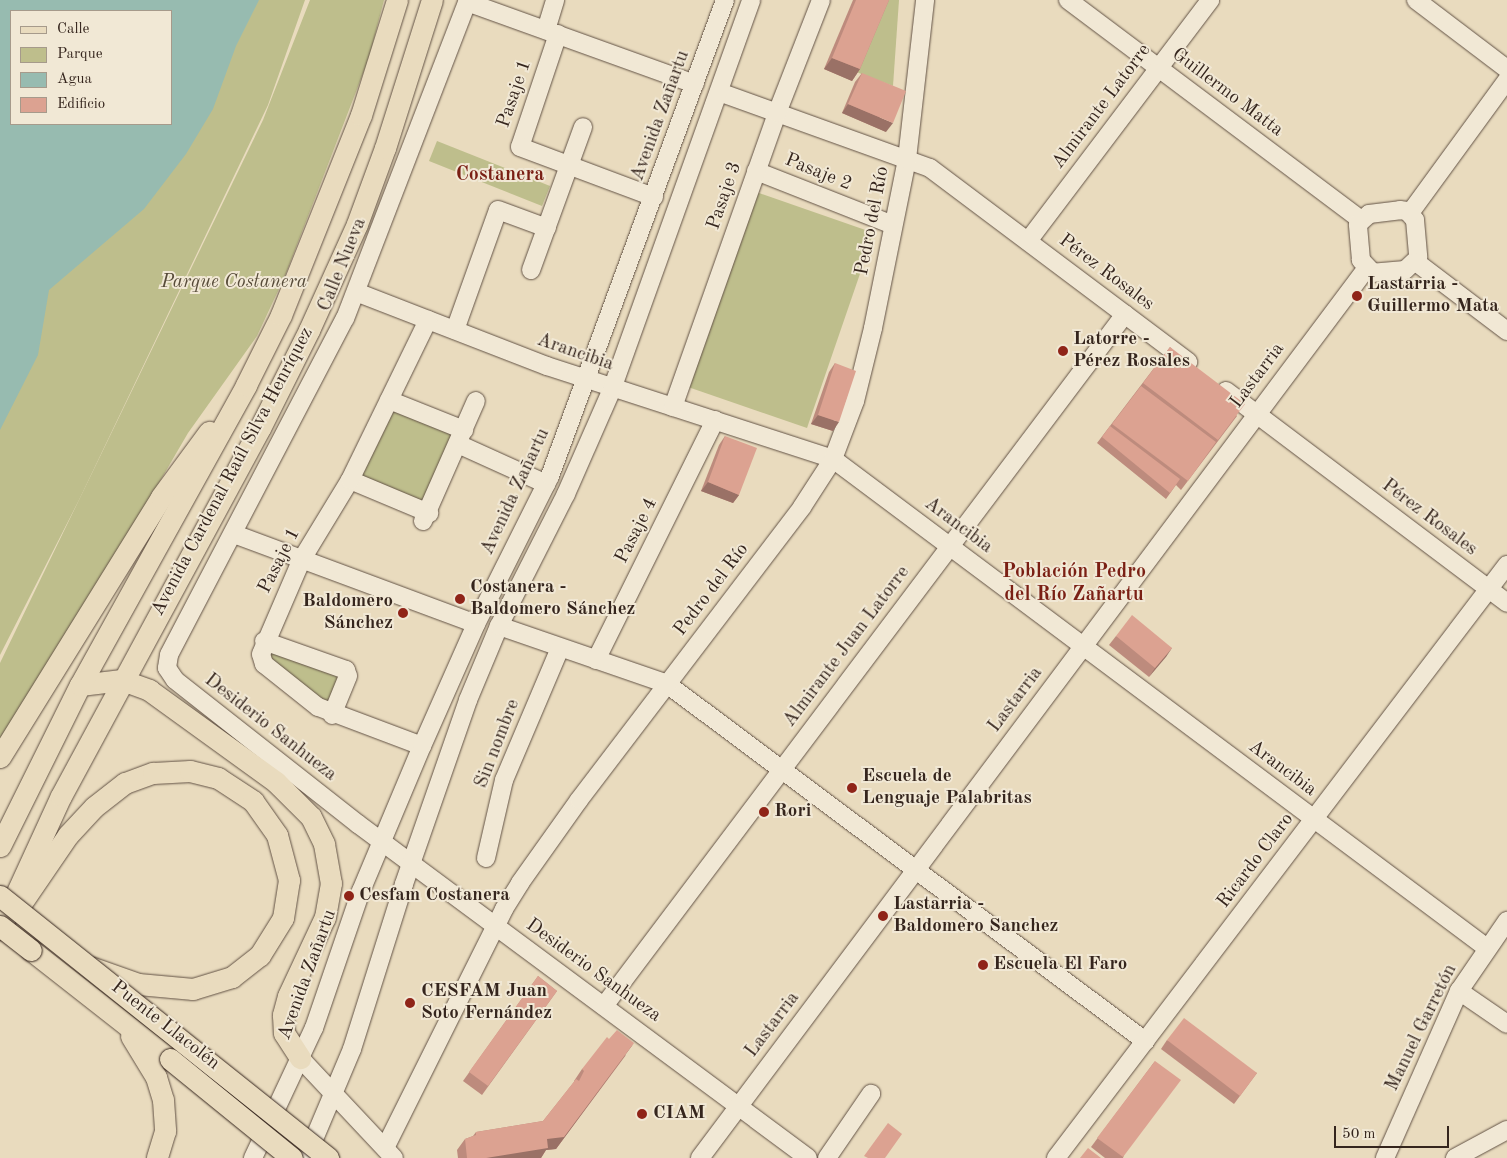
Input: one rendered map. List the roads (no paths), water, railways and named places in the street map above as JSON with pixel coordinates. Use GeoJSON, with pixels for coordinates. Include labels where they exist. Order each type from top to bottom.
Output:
{"type":"FeatureCollection","features":[{"type":"Feature","properties":{"kind":"main road","name":"Avenida Cardenal Raúl Silva Henríquez"},"geometry":{"type":"LineString","coordinates":[[0,846],[80,685],[246,385],[281,315],[332,194],[364,106],[397,0]]}},
{"type":"Feature","properties":{"kind":"main road","name":"Avenida Cardenal Raúl Silva Henríquez"},"geometry":{"type":"LineString","coordinates":[[0,929],[61,796],[122,680],[260,428],[309,330],[357,224],[382,156],[432,0]]}},
{"type":"Feature","properties":{"kind":"main road"},"geometry":{"type":"LineString","coordinates":[[0,757],[88,618],[161,497],[246,385]]}},
{"type":"Feature","properties":{"kind":"main road"},"geometry":{"type":"LineString","coordinates":[[80,685],[94,681],[122,680],[149,690],[276,782],[301,804],[318,830],[330,870],[328,906],[288,996],[283,1015],[284,1033],[300,1058]]}},
{"type":"Feature","properties":{"kind":"main road"},"geometry":{"type":"LineString","coordinates":[[0,929],[57,850],[94,806],[115,789],[139,777],[178,770],[204,773],[231,784],[252,800],[270,821],[283,850],[288,880],[286,907],[274,938],[242,970],[220,982],[193,989],[138,984],[92,968]]}},
{"type":"Feature","properties":{"kind":"main road","name":"Puente Llacolén"},"geometry":{"type":"LineString","coordinates":[[0,896],[328,1158]]}},
{"type":"Feature","properties":{"kind":"main road","name":"Puente Llacolén"},"geometry":{"type":"LineString","coordinates":[[0,929],[113,1014],[292,1158]]}},
{"type":"Feature","properties":{"kind":"main road"},"geometry":{"type":"LineString","coordinates":[[113,1014],[143,1053],[159,1086],[166,1123],[158,1158]]}},
{"type":"Feature","properties":{"kind":"street","name":"Pasaje 1"},"geometry":{"type":"LineString","coordinates":[[554,0],[552,32],[520,147],[569,166]]}},
{"type":"Feature","properties":{"kind":"street","name":"Avenida Zañartu"},"geometry":{"type":"LineString","coordinates":[[253,1158],[328,993],[361,891],[422,746],[476,624],[546,484],[587,380],[725,0]]}},
{"type":"Feature","properties":{"kind":"street"},"geometry":{"type":"LineString","coordinates":[[306,1158],[352,1049],[411,862],[468,700],[498,626],[566,494],[612,388],[751,0]]}},
{"type":"Feature","properties":{"kind":"street","name":"Pasaje 3"},"geometry":{"type":"LineString","coordinates":[[673,407],[777,113],[821,0]]}},
{"type":"Feature","properties":{"kind":"street","name":"Pedro del Río"},"geometry":{"type":"LineString","coordinates":[[389,1153],[496,926],[520,883],[667,684],[802,507],[833,459],[864,368],[907,159],[925,0]]}},
{"type":"Feature","properties":{"kind":"street","name":"Guillermo Matta"},"geometry":{"type":"LineString","coordinates":[[1068,0],[1360,219]]}},
{"type":"Feature","properties":{"kind":"street","name":"Almirante Latorre"},"geometry":{"type":"LineString","coordinates":[[1028,240],[1210,0]]}},
{"type":"Feature","properties":{"kind":"street"},"geometry":{"type":"LineString","coordinates":[[1416,0],[1507,69]]}},
{"type":"Feature","properties":{"kind":"street"},"geometry":{"type":"LineString","coordinates":[[468,1],[695,84]]}},
{"type":"Feature","properties":{"kind":"street","name":"Calle Nueva"},"geometry":{"type":"LineString","coordinates":[[167,668],[169,655],[330,351],[356,292],[468,1]]}},
{"type":"Feature","properties":{"kind":"street"},"geometry":{"type":"LineString","coordinates":[[1410,213],[1507,80]]}},
{"type":"Feature","properties":{"kind":"street","name":"Pérez Rosales"},"geometry":{"type":"LineString","coordinates":[[719,92],[907,159],[938,173],[1507,603]]}},
{"type":"Feature","properties":{"kind":"street"},"geometry":{"type":"LineString","coordinates":[[532,270],[583,127]]}},
{"type":"Feature","properties":{"kind":"street"},"geometry":{"type":"LineString","coordinates":[[569,166],[654,198]]}},
{"type":"Feature","properties":{"kind":"street","name":"Pasaje 2"},"geometry":{"type":"LineString","coordinates":[[756,171],[893,225]]}},
{"type":"Feature","properties":{"kind":"street"},"geometry":{"type":"LineString","coordinates":[[454,330],[498,210],[547,228]]}},
{"type":"Feature","properties":{"kind":"street"},"geometry":{"type":"LineString","coordinates":[[1400,210],[1410,213],[1416,223],[1419,249],[1416,262],[1406,270],[1377,273],[1366,269],[1361,260],[1356,229],[1360,219],[1369,214],[1400,210]]}},
{"type":"Feature","properties":{"kind":"street"},"geometry":{"type":"LineString","coordinates":[[1416,262],[1507,331]]}},
{"type":"Feature","properties":{"kind":"street","name":"Lastarria"},"geometry":{"type":"LineString","coordinates":[[700,1158],[1366,269]]}},
{"type":"Feature","properties":{"kind":"street","name":"Arancibia"},"geometry":{"type":"LineString","coordinates":[[356,292],[587,380],[833,459],[1487,948]]}},
{"type":"Feature","properties":{"kind":"street","name":"Almirante Juan Latorre"},"geometry":{"type":"LineString","coordinates":[[604,1006],[1125,314]]}},
{"type":"Feature","properties":{"kind":"street","name":"Pasaje 1"},"geometry":{"type":"LineString","coordinates":[[422,746],[332,715],[264,664],[261,654],[264,641],[302,560],[350,480],[428,320]]}},
{"type":"Feature","properties":{"kind":"street"},"geometry":{"type":"LineString","coordinates":[[389,400],[546,484]]}},
{"type":"Feature","properties":{"kind":"street"},"geometry":{"type":"LineString","coordinates":[[350,480],[426,517],[476,401]]}},
{"type":"Feature","properties":{"kind":"street","name":"Pasaje 4"},"geometry":{"type":"LineString","coordinates":[[596,660],[715,420]]}},
{"type":"Feature","properties":{"kind":"street"},"geometry":{"type":"LineString","coordinates":[[234,534],[476,624]]}},
{"type":"Feature","properties":{"kind":"street","name":"Ricardo Claro"},"geometry":{"type":"LineString","coordinates":[[1056,1158],[1507,565]]}},
{"type":"Feature","properties":{"kind":"street"},"geometry":{"type":"LineString","coordinates":[[498,626],[667,684],[916,868],[1145,1041]]}},
{"type":"Feature","properties":{"kind":"street"},"geometry":{"type":"LineString","coordinates":[[264,641],[346,670],[348,676],[332,715]]}},
{"type":"Feature","properties":{"kind":"street","name":"Sin nombre"},"geometry":{"type":"LineString","coordinates":[[486,858],[504,780],[560,648]]}},
{"type":"Feature","properties":{"kind":"street","name":"Desiderio Sanhueza"},"geometry":{"type":"LineString","coordinates":[[167,668],[175,680],[382,841],[808,1158]]}},
{"type":"Feature","properties":{"kind":"street","name":"Manuel Garretón"},"geometry":{"type":"LineString","coordinates":[[1385,1158],[1460,991],[1487,948],[1507,921]]}},
{"type":"Feature","properties":{"kind":"street"},"geometry":{"type":"LineString","coordinates":[[1460,991],[1507,1024]]}},
{"type":"Feature","properties":{"kind":"street"},"geometry":{"type":"LineString","coordinates":[[300,1058],[389,1153]]}},
{"type":"Feature","properties":{"kind":"street"},"geometry":{"type":"LineString","coordinates":[[827,1158],[871,1094]]}},
{"type":"Feature","properties":{"kind":"street"},"geometry":{"type":"LineString","coordinates":[[1455,1158],[1507,1130]]}},
{"type":"Feature","properties":{"kind":"water"},"geometry":{"type":"Polygon","coordinates":[[[0,0],[259,0],[236,46],[213,109],[186,154],[144,209],[49,290],[38,355],[0,430],[0,0]]]}},
{"type":"Feature","properties":{"kind":"place","name":"Lastarria - Guillermo Mata"},"geometry":{"type":"Point","coordinates":[1357,296]}},
{"type":"Feature","properties":{"kind":"place","name":"Latorre - Pérez Rosales"},"geometry":{"type":"Point","coordinates":[1063,351]}},
{"type":"Feature","properties":{"kind":"place","name":"Costanera - Baldomero Sánchez"},"geometry":{"type":"Point","coordinates":[460,599]}},
{"type":"Feature","properties":{"kind":"place","name":"Baldomero Sánchez"},"geometry":{"type":"Point","coordinates":[403,613]}},
{"type":"Feature","properties":{"kind":"place","name":"Escuela de Lenguaje Palabritas"},"geometry":{"type":"Point","coordinates":[852,788]}},
{"type":"Feature","properties":{"kind":"place","name":"Rori"},"geometry":{"type":"Point","coordinates":[764,812]}},
{"type":"Feature","properties":{"kind":"place","name":"Cesfam Costanera"},"geometry":{"type":"Point","coordinates":[349,896]}},
{"type":"Feature","properties":{"kind":"place","name":"Lastarria - Baldomero Sanchez"},"geometry":{"type":"Point","coordinates":[883,916]}},
{"type":"Feature","properties":{"kind":"place","name":"Escuela El Faro"},"geometry":{"type":"Point","coordinates":[983,965]}},
{"type":"Feature","properties":{"kind":"place","name":"CESFAM Juan Soto Fernández"},"geometry":{"type":"Point","coordinates":[410,1003]}},
{"type":"Feature","properties":{"kind":"place","name":"CIAM"},"geometry":{"type":"Point","coordinates":[642,1114]}},
{"type":"Feature","properties":{"kind":"district","name":"Costanera"},"geometry":{"type":"Point","coordinates":[500,175]}},
{"type":"Feature","properties":{"kind":"district","name":"Población Pedro del Río Zañartu"},"geometry":{"type":"Point","coordinates":[1074,584]}},
{"type":"Feature","properties":{"kind":"park label","name":"Parque Costanera"},"geometry":{"type":"Point","coordinates":[234,283]}}]}
